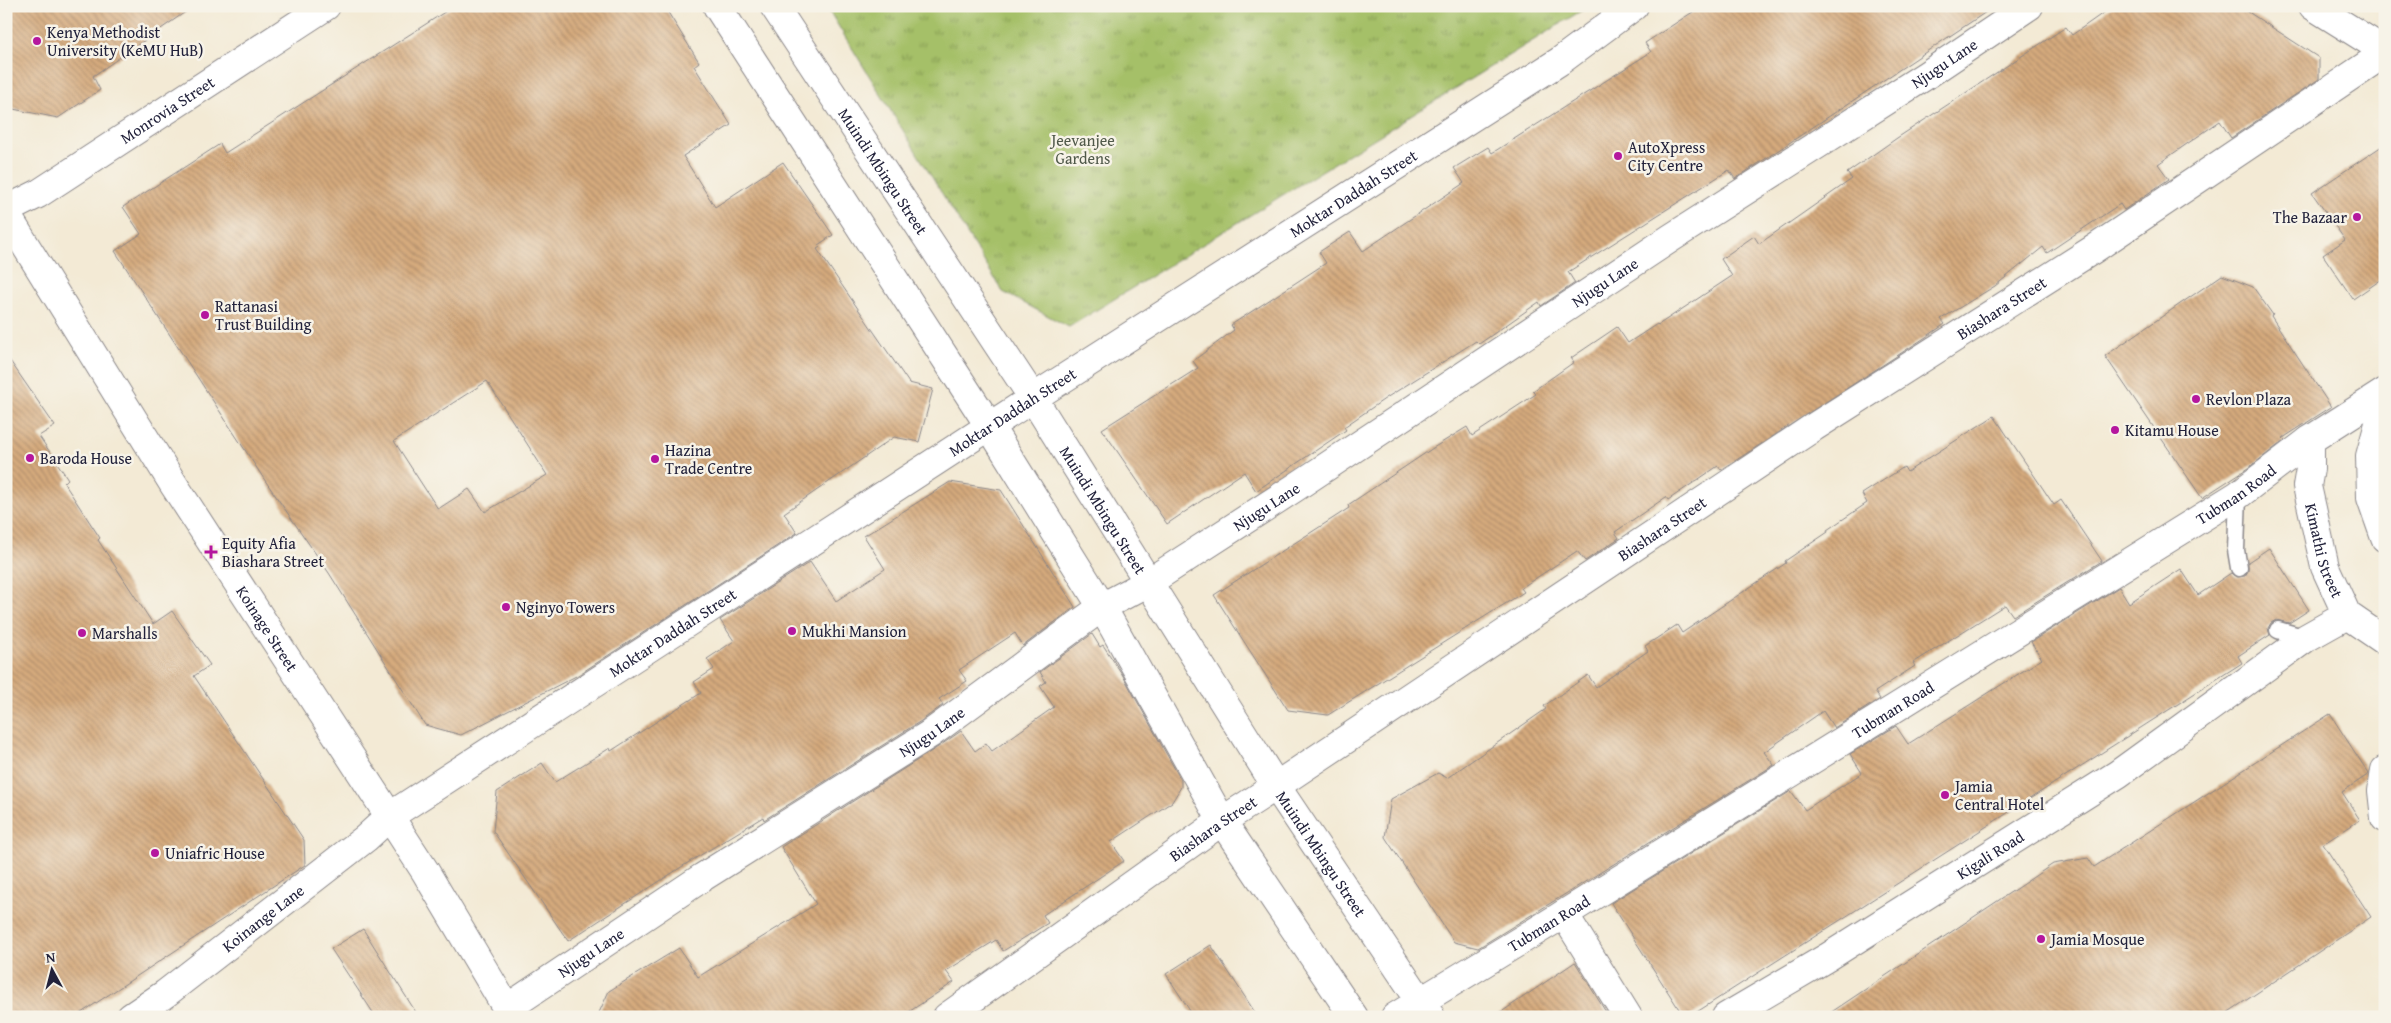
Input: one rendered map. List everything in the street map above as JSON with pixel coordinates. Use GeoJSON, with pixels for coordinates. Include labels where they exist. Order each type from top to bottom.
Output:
{"type":"FeatureCollection","features":[{"type":"Feature","properties":{"kind":"street","name":"Monrovia Street"},"geometry":{"type":"LineString","coordinates":[[6,212],[326,6]]}},
{"type":"Feature","properties":{"kind":"street"},"geometry":{"type":"LineString","coordinates":[[717,6],[990,427],[1102,607],[1222,821],[1354,1017]]}},
{"type":"Feature","properties":{"kind":"street","name":"Muindi Mbingu Street"},"geometry":{"type":"LineString","coordinates":[[774,6],[1032,398],[1276,786],[1426,1009]]}},
{"type":"Feature","properties":{"kind":"street","name":"Moktar Daddah Street"},"geometry":{"type":"LineString","coordinates":[[390,816],[1032,398],[1560,61],[1634,6]]}},
{"type":"Feature","properties":{"kind":"street","name":"Njugu Lane"},"geometry":{"type":"LineString","coordinates":[[509,1013],[703,877],[930,734],[1102,607],[1148,582],[1293,489],[1671,238],[1925,76],[2029,6]]}},
{"type":"Feature","properties":{"kind":"street"},"geometry":{"type":"LineString","coordinates":[[2313,6],[2385,52]]}},
{"type":"Feature","properties":{"kind":"street","name":"Biashara Street"},"geometry":{"type":"LineString","coordinates":[[947,1017],[1222,821],[1814,427],[2102,243],[2385,52]]}},
{"type":"Feature","properties":{"kind":"street","name":"Koinage Street"},"geometry":{"type":"LineString","coordinates":[[6,212],[174,485],[425,871],[509,1013]]}},
{"type":"Feature","properties":{"kind":"street","name":"Tubman Road"},"geometry":{"type":"LineString","coordinates":[[1395,1017],[1426,1009],[1564,914],[2238,495],[2310,440],[2385,392]]}},
{"type":"Feature","properties":{"kind":"street"},"geometry":{"type":"LineString","coordinates":[[2385,402],[2370,456],[2371,498],[2385,538]]}},
{"type":"Feature","properties":{"kind":"street","name":"Kimathi Street"},"geometry":{"type":"LineString","coordinates":[[2310,440],[2310,469],[2306,486],[2325,567],[2347,614],[2385,641]]}},
{"type":"Feature","properties":{"kind":"street","name":"Kigali Road"},"geometry":{"type":"LineString","coordinates":[[1731,1015],[1828,957],[2118,774],[2306,638],[2347,614]]}},
{"type":"Feature","properties":{"kind":"street"},"geometry":{"type":"LineString","coordinates":[[2385,770],[2382,791],[2385,818]]}},
{"type":"Feature","properties":{"kind":"street","name":"Koinange Lane"},"geometry":{"type":"LineString","coordinates":[[131,1017],[165,994],[366,838],[390,816]]}},
{"type":"Feature","properties":{"kind":"street"},"geometry":{"type":"LineString","coordinates":[[1564,914],[1628,1017]]}},
{"type":"Feature","properties":{"kind":"lane"},"geometry":{"type":"LineString","coordinates":[[2238,495],[2236,550],[2239,568]]}},
{"type":"Feature","properties":{"kind":"lane"},"geometry":{"type":"LineString","coordinates":[[2278,630],[2306,638]]}},
{"type":"Feature","properties":{"kind":"green space","name":"Jeevanjee Gardens"},"geometry":{"type":"Polygon","coordinates":[[[826,6],[1589,6],[1069,327],[1003,292],[826,6]]]}},
{"type":"Feature","properties":{"kind":"building"},"geometry":{"type":"Polygon","coordinates":[[[6,6],[194,6],[93,76],[100,90],[58,118],[13,109],[6,99],[6,6]]]}},
{"type":"Feature","properties":{"kind":"building"},"geometry":{"type":"Polygon","coordinates":[[[454,6],[664,6],[699,62],[694,66],[731,125],[683,156],[715,207],[783,162],[833,235],[818,245],[820,247],[817,249],[909,383],[933,389],[919,442],[894,437],[784,513],[797,533],[578,675],[461,735],[425,725],[329,573],[264,479],[115,251],[141,234],[123,207],[220,144],[225,153],[454,6]],[[487,381],[394,441],[438,509],[469,489],[485,512],[547,475],[487,381]]]}},
{"type":"Feature","properties":{"kind":"building"},"geometry":{"type":"Polygon","coordinates":[[[1702,6],[1995,6],[1735,179],[1729,170],[1568,272],[1575,283],[1541,306],[1539,302],[1479,344],[1476,341],[1386,398],[1344,427],[1346,430],[1256,491],[1244,472],[1167,524],[1102,429],[1198,368],[1193,361],[1234,330],[1231,325],[1326,263],[1319,252],[1350,232],[1363,251],[1464,183],[1454,168],[1488,147],[1492,153],[1651,52],[1645,43],[1702,6]]]}},
{"type":"Feature","properties":{"kind":"building"},"geometry":{"type":"Polygon","coordinates":[[[2113,6],[2239,6],[2319,58],[2319,79],[2231,138],[2220,121],[2158,164],[2169,179],[2124,210],[2120,204],[2047,253],[2043,247],[1995,286],[1941,319],[1945,324],[1721,470],[1718,466],[1668,500],[1666,497],[1615,532],[1619,538],[1585,561],[1577,551],[1521,588],[1524,592],[1328,715],[1288,710],[1214,595],[1349,508],[1348,505],[1433,448],[1467,427],[1472,436],[1536,394],[1533,391],[1574,362],[1571,358],[1617,327],[1628,343],[1658,325],[1732,276],[1721,259],[1754,236],[1759,244],[1852,179],[1847,173],[1897,138],[2066,27],[2072,35],[2113,6]]]}},
{"type":"Feature","properties":{"kind":"building","name":"The Bazaar"},"geometry":{"type":"Polygon","coordinates":[[[2385,144],[2385,277],[2353,299],[2323,255],[2345,240],[2312,193],[2385,144]]]}},
{"type":"Feature","properties":{"kind":"building","name":"Revlon Plaza"},"geometry":{"type":"Polygon","coordinates":[[[2222,275],[2253,287],[2273,315],[2271,316],[2331,407],[2283,438],[2285,440],[2251,466],[2202,498],[2105,356],[2222,275]]]}},
{"type":"Feature","properties":{"kind":"building"},"geometry":{"type":"Polygon","coordinates":[[[6,355],[55,426],[39,436],[68,479],[64,483],[100,538],[98,540],[153,624],[172,611],[210,665],[194,676],[304,840],[305,865],[75,1017],[6,1017],[6,355]]]}},
{"type":"Feature","properties":{"kind":"building"},"geometry":{"type":"Polygon","coordinates":[[[1994,416],[2054,505],[2061,500],[2102,561],[2013,616],[2005,605],[1913,663],[1915,666],[1875,692],[1880,699],[1834,728],[1823,711],[1764,752],[1774,765],[1478,948],[1454,942],[1385,837],[1391,799],[1438,773],[1447,778],[1546,709],[1544,706],[1588,675],[1596,687],[1648,651],[1645,646],[1677,625],[1682,633],[1786,563],[1785,561],[1867,503],[1862,494],[1904,467],[1907,472],[1994,416]]]}},
{"type":"Feature","properties":{"kind":"building"},"geometry":{"type":"Polygon","coordinates":[[[950,482],[1001,490],[1075,607],[1023,646],[1015,633],[959,670],[967,681],[939,699],[943,705],[921,721],[764,820],[763,817],[686,864],[568,941],[493,831],[497,792],[542,763],[555,782],[610,748],[611,751],[701,693],[694,682],[714,669],[707,659],[734,641],[720,620],[810,562],[836,601],[885,569],[864,536],[950,482]]]}},
{"type":"Feature","properties":{"kind":"building"},"geometry":{"type":"Polygon","coordinates":[[[2269,548],[2309,610],[2289,623],[2276,620],[2271,623],[2268,628],[2270,635],[2238,656],[2242,663],[1689,1017],[1684,1017],[1611,903],[1791,791],[1805,810],[1862,773],[1850,754],[1896,726],[1908,744],[2042,659],[2031,642],[2119,587],[2129,603],[2181,569],[2198,595],[2231,573],[2236,577],[2245,576],[2248,571],[2248,562],[2269,548]]]}},
{"type":"Feature","properties":{"kind":"building"},"geometry":{"type":"Polygon","coordinates":[[[1092,634],[1100,647],[1103,645],[1122,674],[1181,780],[1181,787],[1172,802],[1111,842],[1124,861],[1043,915],[1048,923],[1003,951],[996,940],[946,971],[954,982],[901,1017],[597,1017],[609,991],[679,948],[698,977],[816,904],[781,847],[961,731],[975,751],[986,743],[992,751],[1054,707],[1040,686],[1046,682],[1040,672],[1092,634]]]}},
{"type":"Feature","properties":{"kind":"building","name":"Jamia Mosque"},"geometry":{"type":"Polygon","coordinates":[[[2330,714],[2369,774],[2342,792],[2360,820],[2323,844],[2371,917],[2221,1017],[1824,1017],[2053,864],[2088,858],[2094,867],[2330,714]]]}},
{"type":"Feature","properties":{"kind":"building"},"geometry":{"type":"Polygon","coordinates":[[[363,929],[419,1017],[376,1017],[331,949],[363,929]]]}},
{"type":"Feature","properties":{"kind":"building"},"geometry":{"type":"Polygon","coordinates":[[[1211,945],[1258,1017],[1194,1017],[1166,974],[1211,945]]]}},
{"type":"Feature","properties":{"kind":"building"},"geometry":{"type":"Polygon","coordinates":[[[1575,962],[1609,1017],[1494,1017],[1575,962]]]}},
{"type":"Feature","properties":{"kind":"place","name":"Kenya Methodist University (KeMU HuB)"},"geometry":{"type":"Point","coordinates":[37,41]}},
{"type":"Feature","properties":{"kind":"place","name":"AutoXpress City Centre"},"geometry":{"type":"Point","coordinates":[1618,156]}},
{"type":"Feature","properties":{"kind":"place","name":"The Bazaar"},"geometry":{"type":"Point","coordinates":[2357,217]}},
{"type":"Feature","properties":{"kind":"place","name":"Rattanasi Trust Building"},"geometry":{"type":"Point","coordinates":[205,315]}},
{"type":"Feature","properties":{"kind":"place","name":"Revlon Plaza"},"geometry":{"type":"Point","coordinates":[2196,399]}},
{"type":"Feature","properties":{"kind":"place","name":"Kitamu House"},"geometry":{"type":"Point","coordinates":[2115,430]}},
{"type":"Feature","properties":{"kind":"place","name":"Baroda House"},"geometry":{"type":"Point","coordinates":[30,458]}},
{"type":"Feature","properties":{"kind":"place","name":"Hazina Trade Centre"},"geometry":{"type":"Point","coordinates":[655,459]}},
{"type":"Feature","properties":{"kind":"place","name":"Equity Afia Biashara Street"},"geometry":{"type":"Point","coordinates":[211,552]}},
{"type":"Feature","properties":{"kind":"place","name":"Nginyo Towers"},"geometry":{"type":"Point","coordinates":[506,607]}},
{"type":"Feature","properties":{"kind":"place","name":"Mukhi Mansion"},"geometry":{"type":"Point","coordinates":[792,631]}},
{"type":"Feature","properties":{"kind":"place","name":"Marshalls"},"geometry":{"type":"Point","coordinates":[82,633]}},
{"type":"Feature","properties":{"kind":"place","name":"Jamia Central Hotel"},"geometry":{"type":"Point","coordinates":[1945,795]}},
{"type":"Feature","properties":{"kind":"place","name":"Uniafric House"},"geometry":{"type":"Point","coordinates":[155,853]}},
{"type":"Feature","properties":{"kind":"place","name":"Jamia Mosque"},"geometry":{"type":"Point","coordinates":[2041,939]}}]}
